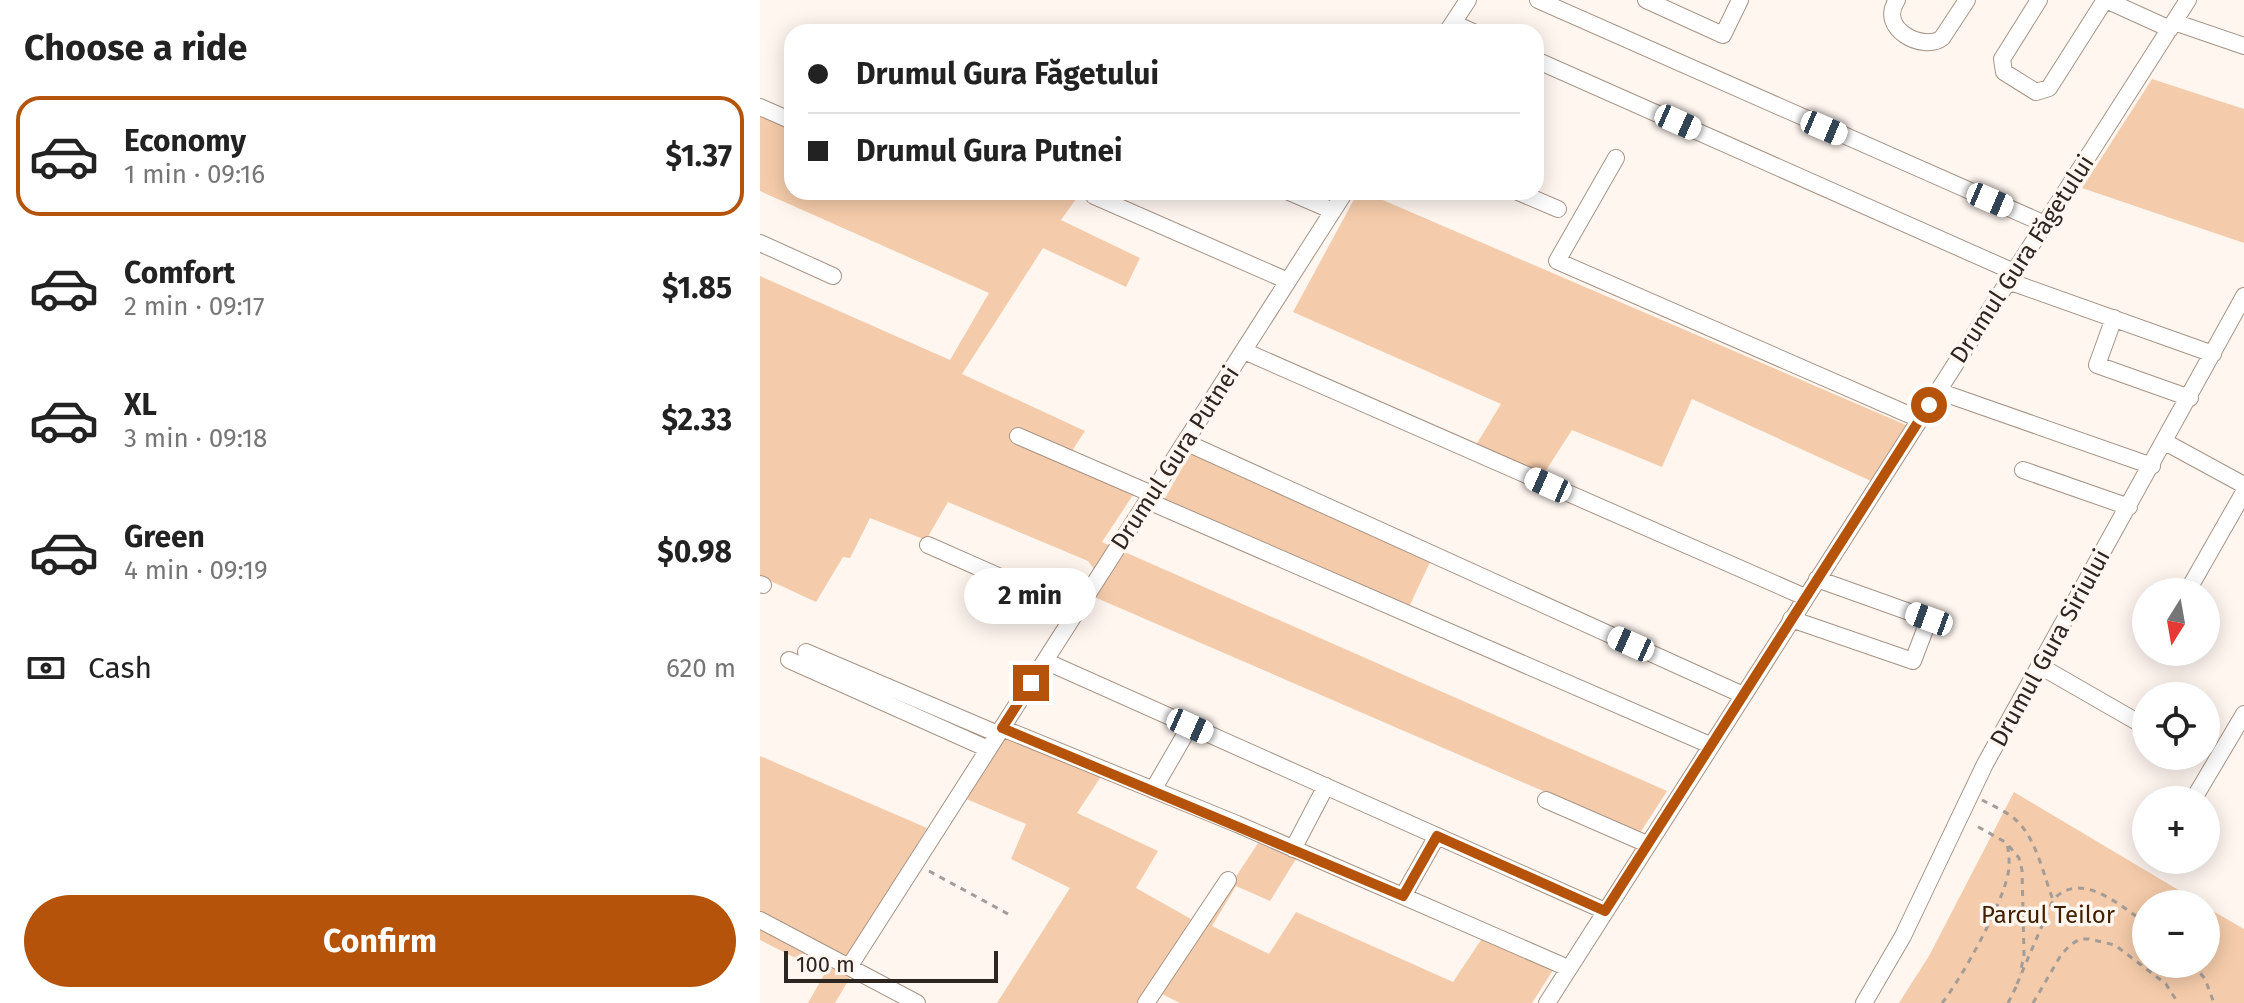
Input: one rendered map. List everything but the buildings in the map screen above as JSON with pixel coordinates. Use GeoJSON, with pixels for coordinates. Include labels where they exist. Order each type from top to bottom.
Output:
{"type":"FeatureCollection","features":[{"type":"Feature","properties":{"kind":"street"},"geometry":{"type":"LineString","coordinates":[[1453,24],[1468,0]]}},
{"type":"Feature","properties":{"kind":"street"},"geometry":{"type":"LineString","coordinates":[[1538,0],[2045,224]]}},
{"type":"Feature","properties":{"kind":"street"},"geometry":{"type":"LineString","coordinates":[[1646,0],[1723,35],[1740,0]]}},
{"type":"Feature","properties":{"kind":"street"},"geometry":{"type":"LineString","coordinates":[[1897,0],[1892,7],[1892,24],[1900,32],[1925,42],[1937,42],[1967,0]]}},
{"type":"Feature","properties":{"kind":"street"},"geometry":{"type":"LineString","coordinates":[[2039,0],[2002,59],[2004,72],[2036,92],[2049,88],[2106,0],[2172,26],[2244,46]]}},
{"type":"Feature","properties":{"kind":"street","name":"Drumul Gura Făgetului"},"geometry":{"type":"LineString","coordinates":[[1547,1003],[2188,0]]}},
{"type":"Feature","properties":{"kind":"street"},"geometry":{"type":"LineString","coordinates":[[1544,64],[2011,276],[2213,354]]}},
{"type":"Feature","properties":{"kind":"street"},"geometry":{"type":"LineString","coordinates":[[760,107],[784,118]]}},
{"type":"Feature","properties":{"kind":"street"},"geometry":{"type":"LineString","coordinates":[[1616,158],[1557,261],[1919,419]]}},
{"type":"Feature","properties":{"kind":"street"},"geometry":{"type":"LineString","coordinates":[[1103,200],[1288,281]]}},
{"type":"Feature","properties":{"kind":"street"},"geometry":{"type":"LineString","coordinates":[[1308,200],[1333,211]]}},
{"type":"Feature","properties":{"kind":"street","name":"Drumul Gura Putnei"},"geometry":{"type":"LineString","coordinates":[[849,967],[1340,200]]}},
{"type":"Feature","properties":{"kind":"street"},"geometry":{"type":"LineString","coordinates":[[1537,200],[1558,209]]}},
{"type":"Feature","properties":{"kind":"street"},"geometry":{"type":"LineString","coordinates":[[760,243],[833,276]]}},
{"type":"Feature","properties":{"kind":"street","name":"Drumul Gura Siriului"},"geometry":{"type":"LineString","coordinates":[[1864,1003],[1903,936],[1971,794],[2244,296]]}},
{"type":"Feature","properties":{"kind":"street"},"geometry":{"type":"LineString","coordinates":[[2114,318],[2097,365],[2190,398]]}},
{"type":"Feature","properties":{"kind":"street"},"geometry":{"type":"LineString","coordinates":[[1244,351],[1805,597]]}},
{"type":"Feature","properties":{"kind":"street"},"geometry":{"type":"LineString","coordinates":[[1938,391],[2152,466]]}},
{"type":"Feature","properties":{"kind":"street"},"geometry":{"type":"LineString","coordinates":[[1018,436],[1150,498],[1710,745]]}},
{"type":"Feature","properties":{"kind":"street"},"geometry":{"type":"LineString","coordinates":[[1185,442],[1743,695]]}},
{"type":"Feature","properties":{"kind":"street"},"geometry":{"type":"LineString","coordinates":[[2165,442],[2244,485]]}},
{"type":"Feature","properties":{"kind":"street"},"geometry":{"type":"LineString","coordinates":[[2023,470],[2129,507]]}},
{"type":"Feature","properties":{"kind":"street"},"geometry":{"type":"LineString","coordinates":[[2195,578],[2244,492]]}},
{"type":"Feature","properties":{"kind":"street"},"geometry":{"type":"LineString","coordinates":[[928,545],[1077,611]]}},
{"type":"Feature","properties":{"kind":"street"},"geometry":{"type":"LineString","coordinates":[[1791,619],[1913,661],[1929,619],[1817,579]]}},
{"type":"Feature","properties":{"kind":"street"},"geometry":{"type":"LineString","coordinates":[[806,652],[1153,790],[1568,968]]}},
{"type":"Feature","properties":{"kind":"street"},"geometry":{"type":"LineString","coordinates":[[789,660],[988,749]]}},
{"type":"Feature","properties":{"kind":"street"},"geometry":{"type":"LineString","coordinates":[[1045,661],[1605,911]]}},
{"type":"Feature","properties":{"kind":"street"},"geometry":{"type":"LineString","coordinates":[[2040,666],[2132,719]]}},
{"type":"Feature","properties":{"kind":"street"},"geometry":{"type":"LineString","coordinates":[[2202,786],[2242,723]]}},
{"type":"Feature","properties":{"kind":"street"},"geometry":{"type":"LineString","coordinates":[[1153,790],[1190,726]]}},
{"type":"Feature","properties":{"kind":"street"},"geometry":{"type":"LineString","coordinates":[[1293,849],[1326,786]]}},
{"type":"Feature","properties":{"kind":"street"},"geometry":{"type":"LineString","coordinates":[[1546,800],[1647,844]]}},
{"type":"Feature","properties":{"kind":"street"},"geometry":{"type":"LineString","coordinates":[[1403,896],[1437,836]]}},
{"type":"Feature","properties":{"kind":"street"},"geometry":{"type":"LineString","coordinates":[[1146,1003],[1228,880]]}},
{"type":"Feature","properties":{"kind":"street"},"geometry":{"type":"LineString","coordinates":[[760,920],[917,1003]]}},
{"type":"Feature","properties":{"kind":"path"},"geometry":{"type":"LineString","coordinates":[[1971,794],[2021,824],[2031,841],[2053,900]]}},
{"type":"Feature","properties":{"kind":"path"},"geometry":{"type":"LineString","coordinates":[[1960,817],[2007,843],[2019,858],[2024,955],[2017,984]]}},
{"type":"Feature","properties":{"kind":"path"},"geometry":{"type":"LineString","coordinates":[[1942,1003],[2001,898],[2010,859],[2007,843]]}},
{"type":"Feature","properties":{"kind":"path"},"geometry":{"type":"LineString","coordinates":[[916,863],[1010,915]]}},
{"type":"Feature","properties":{"kind":"path"},"geometry":{"type":"LineString","coordinates":[[2008,1003],[2053,900],[2062,890],[2086,888],[2105,895],[2132,913]]}},
{"type":"Feature","properties":{"kind":"path"},"geometry":{"type":"LineString","coordinates":[[2033,1003],[2061,955],[2080,939],[2115,945],[2166,984],[2178,1003]]}},
{"type":"Feature","properties":{"kind":"path"},"geometry":{"type":"LineString","coordinates":[[2204,978],[2214,1003]]}},
{"type":"Feature","properties":{"kind":"green space"},"geometry":{"type":"Polygon","coordinates":[[[2152,79],[2244,109],[2244,243],[2082,188],[2152,79]]]}},
{"type":"Feature","properties":{"kind":"green space"},"geometry":{"type":"Polygon","coordinates":[[[760,115],[784,126],[784,200],[1075,200],[1061,220],[1140,258],[1126,287],[1043,248],[962,374],[1085,431],[1066,460],[1135,492],[1102,542],[1667,791],[1640,833],[1092,596],[1103,581],[1088,561],[948,502],[926,540],[870,518],[850,558],[843,557],[816,602],[760,576],[760,276],[950,360],[989,293],[760,191],[760,115]]]}},
{"type":"Feature","properties":{"kind":"green space"},"geometry":{"type":"Polygon","coordinates":[[[1354,200],[1383,200],[1906,425],[1871,481],[1692,399],[1662,467],[1572,430],[1543,475],[1476,445],[1501,404],[1293,312],[1354,200]]]}},
{"type":"Feature","properties":{"kind":"green space"},"geometry":{"type":"Polygon","coordinates":[[[1191,452],[1431,560],[1409,607],[1164,500],[1191,452]]]}},
{"type":"Feature","properties":{"kind":"green space"},"geometry":{"type":"Polygon","coordinates":[[[1007,733],[1102,775],[1077,813],[1158,851],[1136,888],[1191,919],[1137,1003],[997,1003],[1070,888],[1011,859],[1026,824],[964,798],[1007,733]]]}},
{"type":"Feature","properties":{"kind":"green space"},"geometry":{"type":"Polygon","coordinates":[[[760,756],[927,828],[848,957],[851,976],[835,1003],[808,1003],[825,973],[760,940],[760,756]]]}},
{"type":"Feature","properties":{"kind":"green space","name":"Parcul Teilor"},"geometry":{"type":"Polygon","coordinates":[[[2014,792],[2132,862],[2132,874],[2152,874],[2178,890],[2132,890],[2132,978],[2220,978],[2220,915],[2244,929],[2244,1003],[1899,1003],[1929,956],[2014,792]]]}},
{"type":"Feature","properties":{"kind":"green space"},"geometry":{"type":"Polygon","coordinates":[[[1258,843],[1296,859],[1270,901],[1236,886],[1212,926],[1269,954],[1296,912],[1453,982],[1483,937],[1555,967],[1532,1003],[1180,1003],[1160,993],[1258,843]]]}},
{"type":"Feature","properties":{"kind":"route"},"geometry":{"type":"LineString","coordinates":[[1031,683],[1002,728],[1403,896],[1437,836],[1605,911],[1929,405]]}}]}
